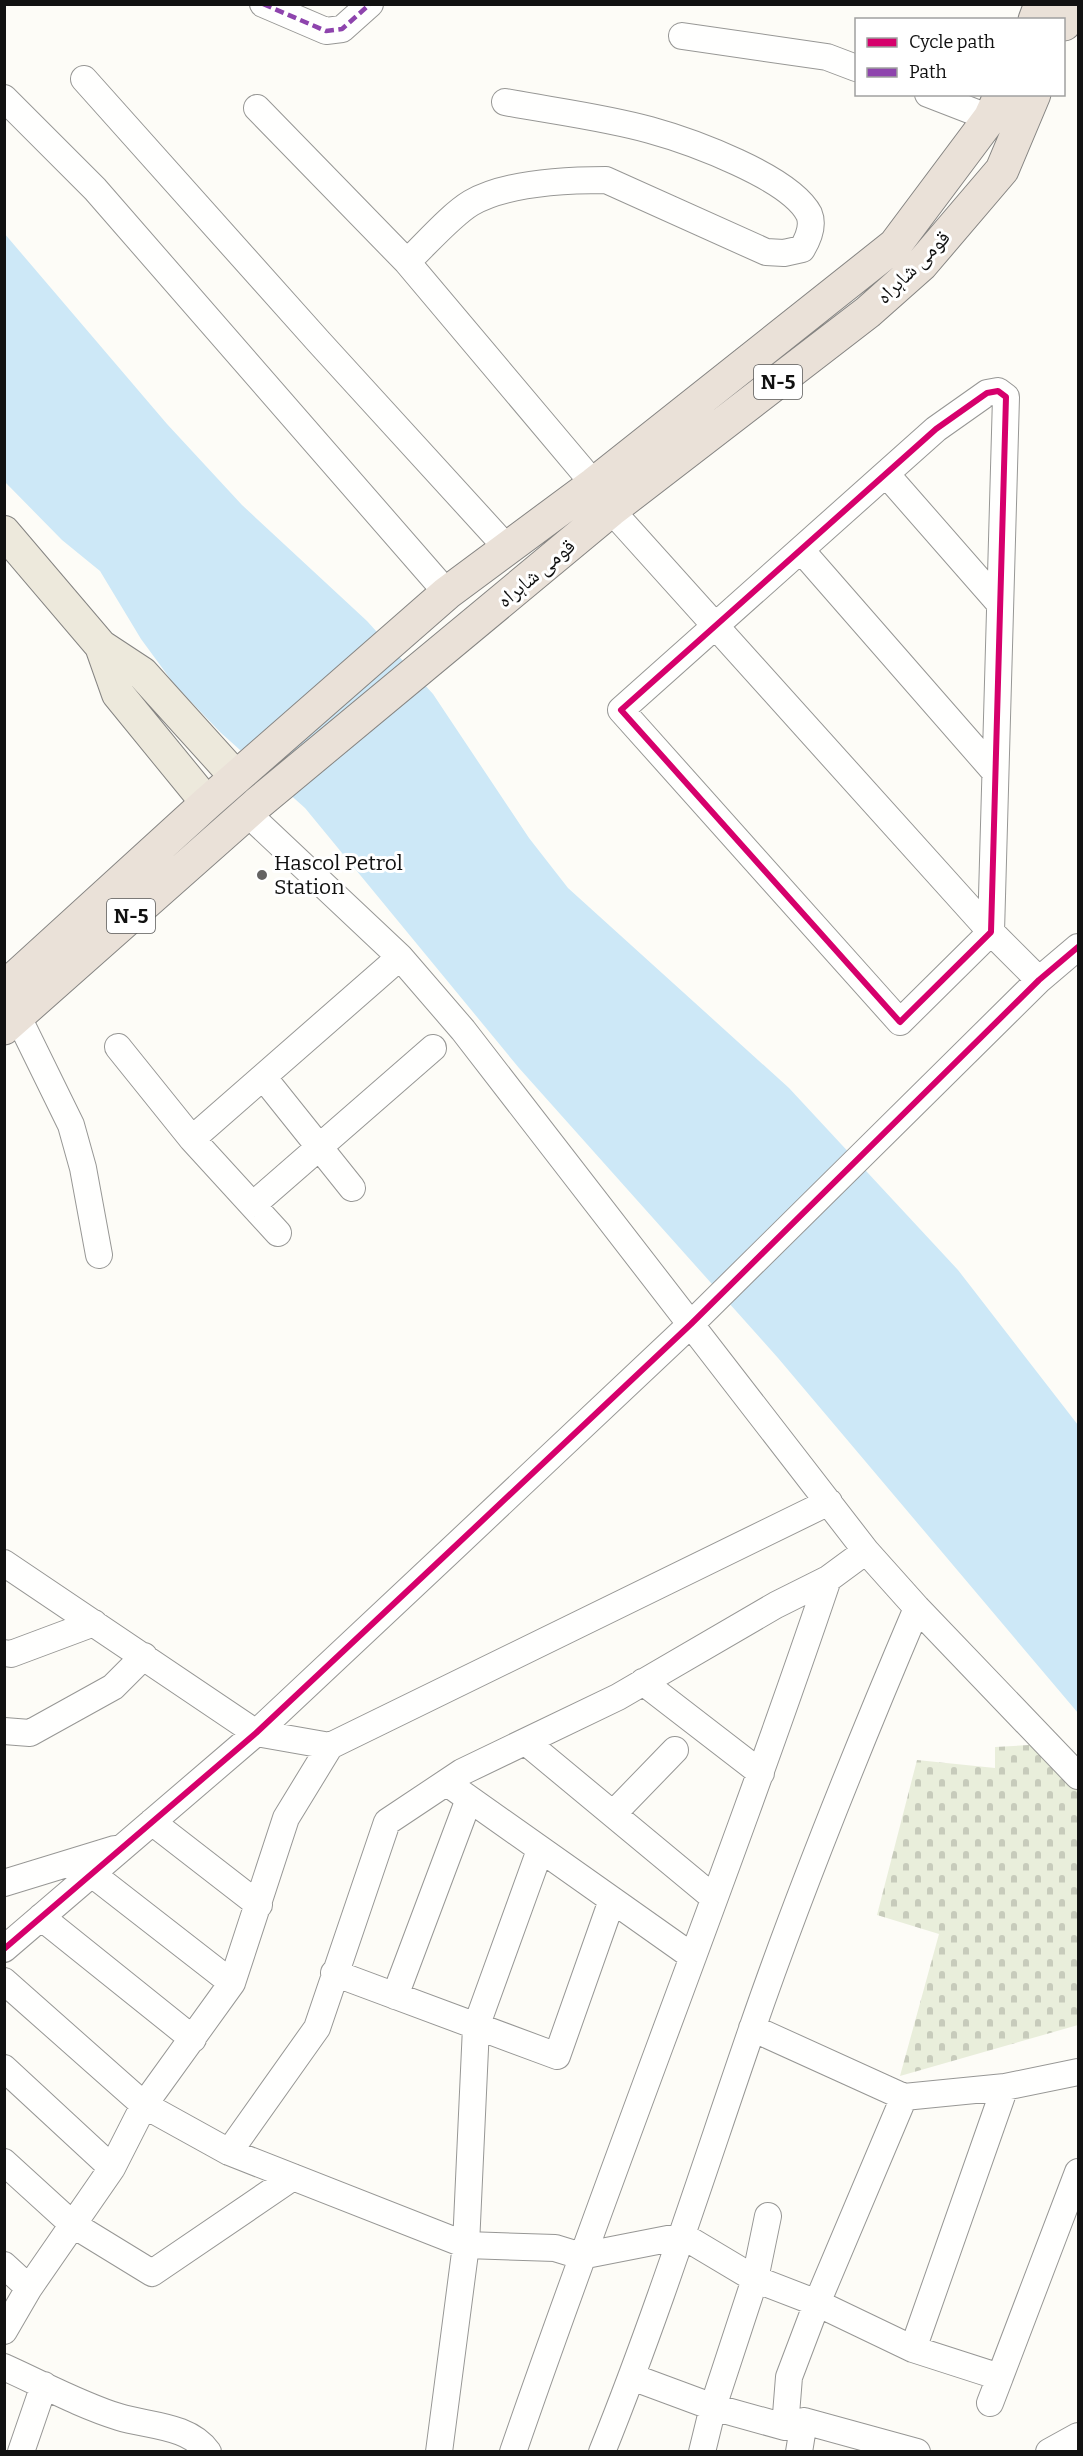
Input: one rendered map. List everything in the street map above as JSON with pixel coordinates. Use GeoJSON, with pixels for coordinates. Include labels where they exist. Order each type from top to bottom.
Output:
{"type":"FeatureCollection","features":[{"type":"Feature","properties":{"kind":"highway"},"geometry":{"type":"LineString","coordinates":[[1065,22],[1072,4]]}},
{"type":"Feature","properties":{"kind":"highway","name":"قومی شاہراہ"},"geometry":{"type":"LineString","coordinates":[[4,988],[241,772],[447,593],[508,549],[603,497],[868,312],[921,265],[1002,170],[1033,96]]}},
{"type":"Feature","properties":{"kind":"highway","name":"قومی شاہراہ"},"geometry":{"type":"LineString","coordinates":[[9,1016],[472,626],[603,497],[845,285],[895,245],[995,106]]}},
{"type":"Feature","properties":{"kind":"highway"},"geometry":{"type":"LineString","coordinates":[[845,285],[868,312]]}},
{"type":"Feature","properties":{"kind":"main road"},"geometry":{"type":"LineString","coordinates":[[4,532],[101,645],[142,673],[241,772]]}},
{"type":"Feature","properties":{"kind":"main road"},"geometry":{"type":"LineString","coordinates":[[101,645],[118,694],[207,803]]}},
{"type":"Feature","properties":{"kind":"street"},"geometry":{"type":"LineString","coordinates":[[263,4],[326,31],[342,28],[370,4]]}},
{"type":"Feature","properties":{"kind":"street"},"geometry":{"type":"LineString","coordinates":[[682,36],[826,57],[855,68]]}},
{"type":"Feature","properties":{"kind":"street"},"geometry":{"type":"LineString","coordinates":[[84,79],[508,549]]}},
{"type":"Feature","properties":{"kind":"street"},"geometry":{"type":"LineString","coordinates":[[939,96],[995,106]]}},
{"type":"Feature","properties":{"kind":"street"},"geometry":{"type":"LineString","coordinates":[[4,98],[110,206],[447,593]]}},
{"type":"Feature","properties":{"kind":"street"},"geometry":{"type":"LineString","coordinates":[[407,262],[471,203],[503,190],[576,180],[606,180],[766,252],[784,253],[802,249],[810,236],[810,216],[794,194],[725,156],[649,130],[505,102]]}},
{"type":"Feature","properties":{"kind":"street"},"geometry":{"type":"LineString","coordinates":[[257,108],[407,262],[603,497],[991,932],[1039,980]]}},
{"type":"Feature","properties":{"kind":"street"},"geometry":{"type":"LineString","coordinates":[[998,391],[1006,397],[991,932],[900,1022],[621,710],[801,550],[936,429],[987,393],[998,391]]}},
{"type":"Feature","properties":{"kind":"street"},"geometry":{"type":"LineString","coordinates":[[886,475],[1000,604]]}},
{"type":"Feature","properties":{"kind":"street"},"geometry":{"type":"LineString","coordinates":[[801,550],[995,772]]}},
{"type":"Feature","properties":{"kind":"street"},"geometry":{"type":"LineString","coordinates":[[252,809],[400,957],[463,1030],[866,1551],[917,1608],[1078,1776]]}},
{"type":"Feature","properties":{"kind":"street"},"geometry":{"type":"LineString","coordinates":[[4,1948],[256,1732],[691,1324],[1039,980],[1078,947]]}},
{"type":"Feature","properties":{"kind":"street"},"geometry":{"type":"LineString","coordinates":[[192,1139],[400,957]]}},
{"type":"Feature","properties":{"kind":"street"},"geometry":{"type":"LineString","coordinates":[[9,1016],[71,1125],[84,1168],[99,1255]]}},
{"type":"Feature","properties":{"kind":"street"},"geometry":{"type":"LineString","coordinates":[[118,1047],[192,1139],[254,1204],[278,1233]]}},
{"type":"Feature","properties":{"kind":"street"},"geometry":{"type":"LineString","coordinates":[[254,1204],[433,1048]]}},
{"type":"Feature","properties":{"kind":"street"},"geometry":{"type":"LineString","coordinates":[[264,1078],[352,1188]]}},
{"type":"Feature","properties":{"kind":"street"},"geometry":{"type":"LineString","coordinates":[[4,2331],[29,2288],[112,2168],[144,2105],[232,1983],[286,1818],[330,1746],[829,1502]]}},
{"type":"Feature","properties":{"kind":"street"},"geometry":{"type":"LineString","coordinates":[[229,2152],[317,2028],[387,1822],[447,1783],[643,1682],[776,1605],[828,1579],[866,1551]]}},
{"type":"Feature","properties":{"kind":"street"},"geometry":{"type":"LineString","coordinates":[[4,1563],[256,1732],[330,1746]]}},
{"type":"Feature","properties":{"kind":"street"},"geometry":{"type":"LineString","coordinates":[[513,2451],[581,2256],[761,1773],[828,1579]]}},
{"type":"Feature","properties":{"kind":"street"},"geometry":{"type":"LineString","coordinates":[[602,2451],[632,2377],[683,2236],[752,2028],[852,1761],[917,1608]]}},
{"type":"Feature","properties":{"kind":"street"},"geometry":{"type":"LineString","coordinates":[[4,1653],[11,1654],[94,1623]]}},
{"type":"Feature","properties":{"kind":"street"},"geometry":{"type":"LineString","coordinates":[[4,1731],[30,1733],[113,1687],[144,1656]]}},
{"type":"Feature","properties":{"kind":"street"},"geometry":{"type":"LineString","coordinates":[[643,1682],[761,1773]]}},
{"type":"Feature","properties":{"kind":"street"},"geometry":{"type":"LineString","coordinates":[[526,1742],[714,1898]]}},
{"type":"Feature","properties":{"kind":"street"},"geometry":{"type":"LineString","coordinates":[[613,1814],[675,1750]]}},
{"type":"Feature","properties":{"kind":"street"},"geometry":{"type":"LineString","coordinates":[[447,1783],[693,1957]]}},
{"type":"Feature","properties":{"kind":"street"},"geometry":{"type":"LineString","coordinates":[[395,1996],[469,1798]]}},
{"type":"Feature","properties":{"kind":"street"},"geometry":{"type":"LineString","coordinates":[[152,1822],[259,1905]]}},
{"type":"Feature","properties":{"kind":"street"},"geometry":{"type":"LineString","coordinates":[[4,1883],[124,1846]]}},
{"type":"Feature","properties":{"kind":"street"},"geometry":{"type":"LineString","coordinates":[[439,2451],[466,2245],[476,2027],[540,1850]]}},
{"type":"Feature","properties":{"kind":"street"},"geometry":{"type":"LineString","coordinates":[[92,1874],[232,1983]]}},
{"type":"Feature","properties":{"kind":"street"},"geometry":{"type":"LineString","coordinates":[[334,1973],[557,2056],[612,1900]]}},
{"type":"Feature","properties":{"kind":"street"},"geometry":{"type":"LineString","coordinates":[[41,1917],[193,2039]]}},
{"type":"Feature","properties":{"kind":"street"},"geometry":{"type":"LineString","coordinates":[[4,1981],[144,2105],[229,2152],[466,2245],[555,2248],[581,2256],[683,2236],[755,2279],[817,2303],[913,2349],[1000,2377]]}},
{"type":"Feature","properties":{"kind":"street"},"geometry":{"type":"LineString","coordinates":[[752,2028],[904,2097],[1005,2087],[1078,2072]]}},
{"type":"Feature","properties":{"kind":"street"},"geometry":{"type":"LineString","coordinates":[[4,2068],[112,2168]]}},
{"type":"Feature","properties":{"kind":"street"},"geometry":{"type":"LineString","coordinates":[[913,2349],[1005,2087]]}},
{"type":"Feature","properties":{"kind":"street"},"geometry":{"type":"LineString","coordinates":[[799,2451],[789,2377],[817,2303],[904,2097]]}},
{"type":"Feature","properties":{"kind":"street"},"geometry":{"type":"LineString","coordinates":[[4,2162],[72,2224],[152,2273],[293,2177]]}},
{"type":"Feature","properties":{"kind":"street"},"geometry":{"type":"LineString","coordinates":[[990,2403],[1078,2172]]}},
{"type":"Feature","properties":{"kind":"street"},"geometry":{"type":"LineString","coordinates":[[702,2451],[713,2407],[755,2279],[768,2216]]}},
{"type":"Feature","properties":{"kind":"street"},"geometry":{"type":"LineString","coordinates":[[4,2265],[29,2288]]}},
{"type":"Feature","properties":{"kind":"street"},"geometry":{"type":"LineString","coordinates":[[4,2367],[119,2417],[169,2427],[205,2449]]}},
{"type":"Feature","properties":{"kind":"street"},"geometry":{"type":"LineString","coordinates":[[632,2377],[713,2407],[910,2451]]}},
{"type":"Feature","properties":{"kind":"street"},"geometry":{"type":"LineString","coordinates":[[21,2451],[44,2385]]}},
{"type":"Feature","properties":{"kind":"street"},"geometry":{"type":"LineString","coordinates":[[1049,2451],[1078,2436]]}},
{"type":"Feature","properties":{"kind":"green space"},"geometry":{"type":"Polygon","coordinates":[[[1046,1744],[1078,1784],[1078,2025],[900,2076],[939,1934],[877,1915],[917,1760],[995,1768],[995,1747],[1046,1744]]]}},
{"type":"Feature","properties":{"kind":"water"},"geometry":{"type":"Polygon","coordinates":[[[4,233],[167,424],[242,505],[367,621],[433,694],[529,838],[568,888],[789,1088],[958,1270],[1078,1425],[1078,1713],[778,1358],[519,1068],[305,808],[221,733],[174,684],[141,639],[100,571],[62,540],[5,482],[4,233]]]}},
{"type":"Feature","properties":{"kind":"marked path"},"geometry":{"type":"LineString","coordinates":[[263,4],[326,31],[342,29],[370,4]]}},
{"type":"Feature","properties":{"kind":"cycle path"},"geometry":{"type":"LineString","coordinates":[[998,391],[1006,397],[991,932],[900,1022],[621,710],[936,429],[987,393],[998,391]]}},
{"type":"Feature","properties":{"kind":"cycle path"},"geometry":{"type":"LineString","coordinates":[[4,1949],[256,1733],[691,1324],[1039,980],[1078,947]]}},
{"type":"Feature","properties":{"kind":"place","name":"Hascol Petrol Station"},"geometry":{"type":"Point","coordinates":[262,875]}}]}
